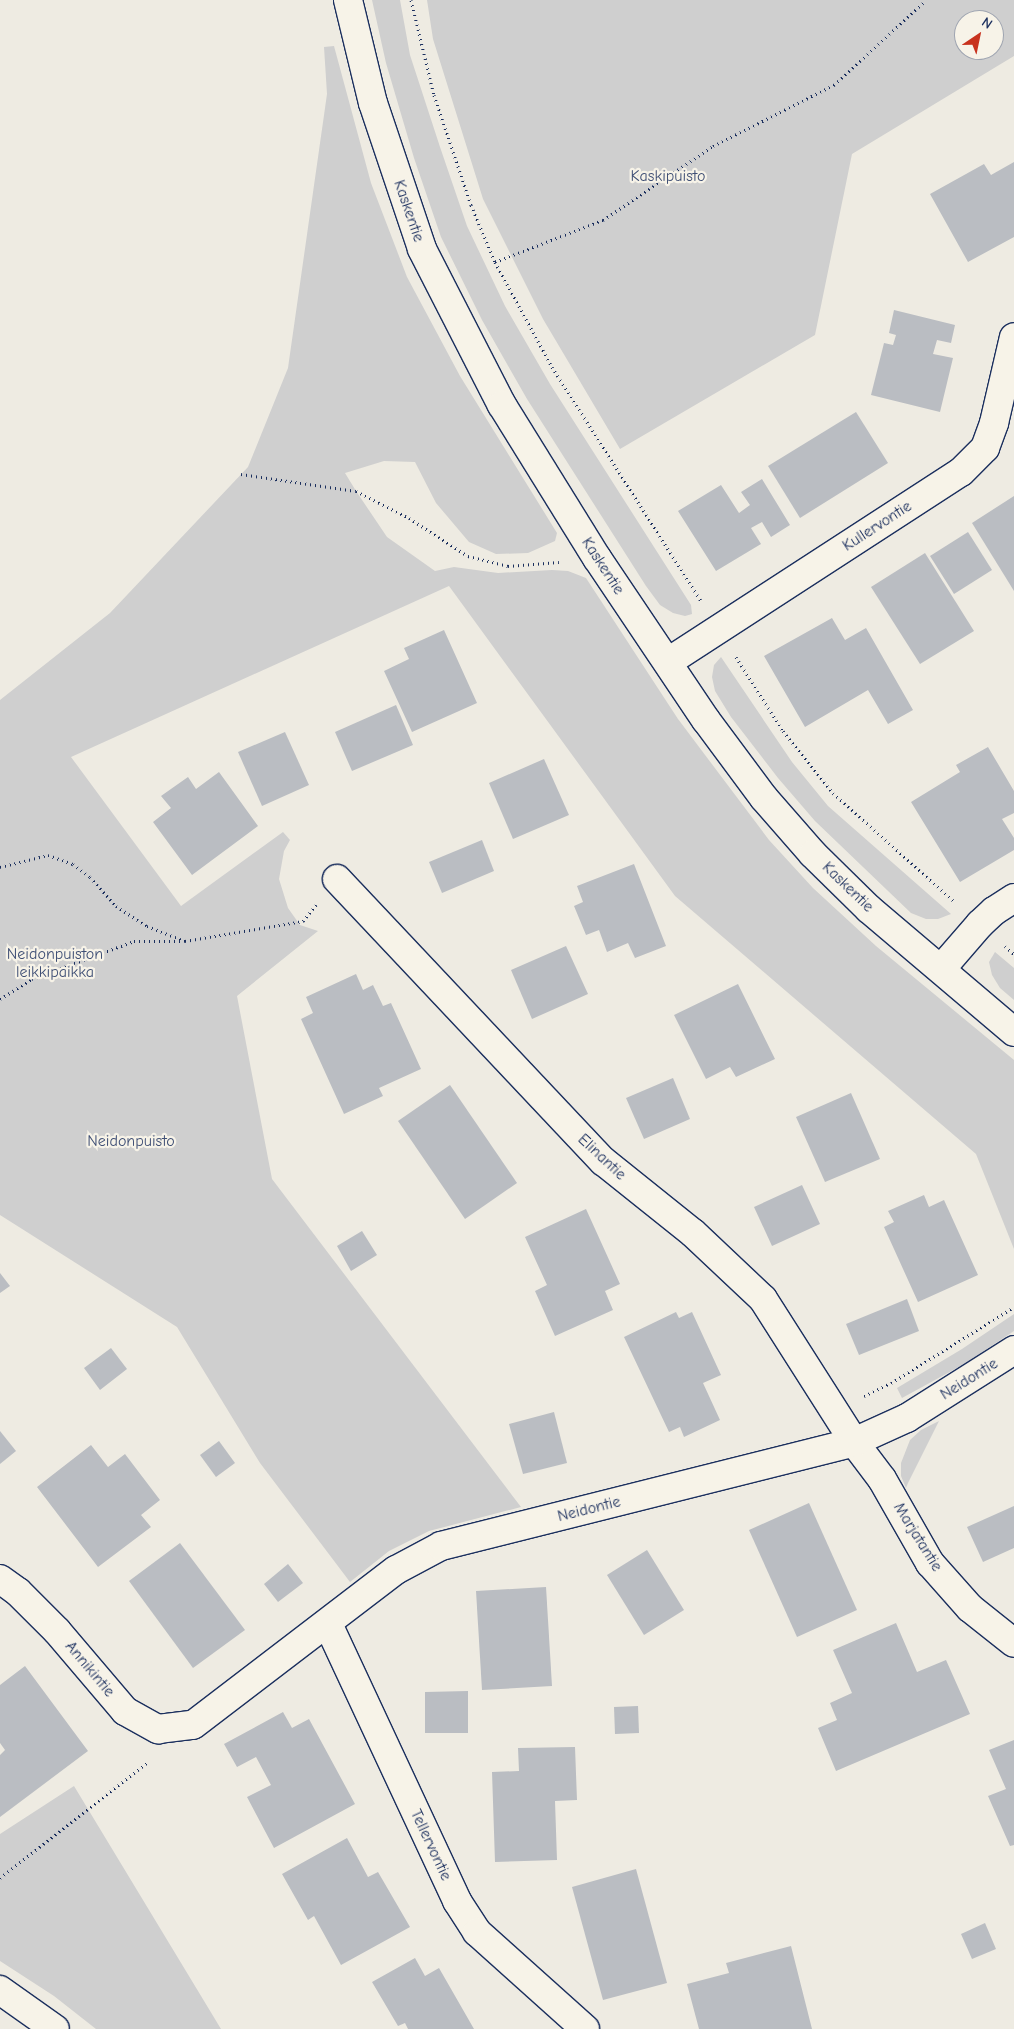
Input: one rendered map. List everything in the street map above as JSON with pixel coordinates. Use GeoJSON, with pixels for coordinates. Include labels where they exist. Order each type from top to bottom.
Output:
{"type":"FeatureCollection","features":[{"type":"Feature","properties":{"kind":"street","name":"Kaskentie"},"geometry":{"type":"LineString","coordinates":[[348,0],[373,103],[422,249],[502,405],[597,558],[706,720],[764,798],[813,854],[869,909],[1014,1032]]}},
{"type":"Feature","properties":{"kind":"street","name":"Kullervontie"},"geometry":{"type":"LineString","coordinates":[[668,662],[961,472],[985,448],[994,423],[1014,337]]}},
{"type":"Feature","properties":{"kind":"street","name":"Elinantie"},"geometry":{"type":"LineString","coordinates":[[337,879],[603,1161],[694,1233],[763,1299],[854,1442]]}},
{"type":"Feature","properties":{"kind":"street"},"geometry":{"type":"LineString","coordinates":[[941,969],[980,924],[1014,898]]}},
{"type":"Feature","properties":{"kind":"street","name":"Neidontie"},"geometry":{"type":"LineString","coordinates":[[193,1725],[328,1624],[396,1570],[441,1546],[854,1442],[907,1418],[1014,1350]]}},
{"type":"Feature","properties":{"kind":"street","name":"Marjatantie"},"geometry":{"type":"LineString","coordinates":[[854,1442],[882,1479],[930,1563],[970,1608],[1014,1643]]}},
{"type":"Feature","properties":{"kind":"street","name":"Annikintie"},"geometry":{"type":"LineString","coordinates":[[0,1579],[18,1592],[58,1631],[125,1711],[158,1729],[193,1725]]}},
{"type":"Feature","properties":{"kind":"street","name":"Tellervontie"},"geometry":{"type":"LineString","coordinates":[[328,1624],[457,1901],[477,1932],[585,2029]]}},
{"type":"Feature","properties":{"kind":"street"},"geometry":{"type":"LineString","coordinates":[[0,1990],[56,2029]]}},
{"type":"Feature","properties":{"kind":"path"},"geometry":{"type":"LineString","coordinates":[[412,0],[434,95],[471,204],[495,262],[552,367],[783,730],[833,793],[1014,954]]}},
{"type":"Feature","properties":{"kind":"path"},"geometry":{"type":"LineString","coordinates":[[495,262],[603,220],[713,146],[834,85],[926,0]]}},
{"type":"Feature","properties":{"kind":"path"},"geometry":{"type":"LineString","coordinates":[[241,474],[356,491],[409,518],[468,556],[508,566],[597,558]]}},
{"type":"Feature","properties":{"kind":"path"},"geometry":{"type":"LineString","coordinates":[[0,867],[48,855],[72,864],[90,876],[116,906],[147,926],[185,941]]}},
{"type":"Feature","properties":{"kind":"path"},"geometry":{"type":"LineString","coordinates":[[0,1000],[32,979],[134,941],[185,941],[303,921],[337,879]]}},
{"type":"Feature","properties":{"kind":"path"},"geometry":{"type":"LineString","coordinates":[[836,1413],[891,1383],[1014,1307]]}},
{"type":"Feature","properties":{"kind":"path"},"geometry":{"type":"LineString","coordinates":[[0,1878],[193,1725]]}},
{"type":"Feature","properties":{"kind":"green space"},"geometry":{"type":"Polygon","coordinates":[[[372,0],[400,0],[410,55],[467,226],[505,306],[550,384],[691,605],[692,614],[685,616],[673,613],[660,605],[646,586],[527,399],[482,320],[441,237],[414,158],[386,63],[372,0]]]}},
{"type":"Feature","properties":{"kind":"green space","name":"Kaskipuisto"},"geometry":{"type":"Polygon","coordinates":[[[427,0],[1014,0],[1014,56],[852,154],[815,335],[620,449],[543,319],[483,199],[433,39],[427,0]]]}},
{"type":"Feature","properties":{"kind":"green space","name":"Neidonpuisto"},"geometry":{"type":"Polygon","coordinates":[[[334,46],[371,183],[407,277],[460,376],[557,533],[555,541],[528,553],[496,554],[469,542],[436,503],[415,462],[384,461],[345,473],[356,491],[387,537],[435,571],[454,567],[498,573],[552,570],[568,571],[586,578],[678,719],[769,840],[813,888],[876,946],[1014,1060],[1014,1249],[976,1154],[675,896],[449,586],[71,757],[181,906],[283,832],[290,840],[284,851],[279,879],[288,908],[300,925],[318,931],[237,996],[272,1179],[521,1507],[429,1531],[389,1551],[350,1582],[260,1463],[177,1327],[0,1215],[0,700],[110,613],[248,467],[288,368],[327,94],[324,47],[334,46]]]}},
{"type":"Feature","properties":{"kind":"green space"},"geometry":{"type":"Polygon","coordinates":[[[721,657],[792,762],[828,806],[951,914],[938,919],[926,919],[911,913],[815,821],[778,778],[731,717],[715,691],[712,677],[714,665],[721,657]]]}},
{"type":"Feature","properties":{"kind":"green space"},"geometry":{"type":"Polygon","coordinates":[[[995,952],[1014,968],[1014,1000],[1000,988],[992,975],[989,962],[995,952]]]}},
{"type":"Feature","properties":{"kind":"green space"},"geometry":{"type":"Polygon","coordinates":[[[1014,1314],[1014,1331],[966,1363],[902,1398],[897,1388],[962,1349],[1014,1314]]]}},
{"type":"Feature","properties":{"kind":"green space"},"geometry":{"type":"Polygon","coordinates":[[[939,1421],[906,1488],[901,1476],[901,1463],[910,1440],[921,1430],[939,1421]]]}},
{"type":"Feature","properties":{"kind":"green space"},"geometry":{"type":"Polygon","coordinates":[[[74,1786],[221,2029],[96,2029],[54,1996],[0,1961],[0,1834],[74,1786]]]}},
{"type":"Feature","properties":{"kind":"building"},"geometry":{"type":"Polygon","coordinates":[[[1014,162],[1014,237],[968,262],[930,194],[984,164],[991,175],[1014,162]]]}},
{"type":"Feature","properties":{"kind":"building"},"geometry":{"type":"Polygon","coordinates":[[[894,310],[955,325],[951,343],[937,340],[933,354],[953,358],[940,412],[871,395],[884,343],[893,345],[896,335],[889,333],[894,310]]]}},
{"type":"Feature","properties":{"kind":"building"},"geometry":{"type":"Polygon","coordinates":[[[856,412],[888,463],[800,518],[768,466],[856,412]]]}},
{"type":"Feature","properties":{"kind":"building"},"geometry":{"type":"Polygon","coordinates":[[[762,479],[790,525],[771,537],[762,522],[751,528],[761,544],[716,571],[678,511],[721,485],[739,513],[750,505],[741,492],[762,479]]]}},
{"type":"Feature","properties":{"kind":"building"},"geometry":{"type":"Polygon","coordinates":[[[1014,496],[1014,591],[972,523],[1014,496]]]}},
{"type":"Feature","properties":{"kind":"building"},"geometry":{"type":"Polygon","coordinates":[[[968,532],[992,570],[954,594],[930,556],[968,532]]]}},
{"type":"Feature","properties":{"kind":"building"},"geometry":{"type":"Polygon","coordinates":[[[925,553],[974,631],[920,664],[871,587],[925,553]]]}},
{"type":"Feature","properties":{"kind":"building"},"geometry":{"type":"Polygon","coordinates":[[[832,618],[845,640],[866,628],[913,710],[888,724],[868,690],[805,727],[764,656],[832,618]]]}},
{"type":"Feature","properties":{"kind":"building"},"geometry":{"type":"Polygon","coordinates":[[[444,630],[477,703],[412,732],[384,671],[409,659],[404,648],[444,630]]]}},
{"type":"Feature","properties":{"kind":"building"},"geometry":{"type":"Polygon","coordinates":[[[396,705],[413,745],[352,771],[335,732],[396,705]]]}},
{"type":"Feature","properties":{"kind":"building"},"geometry":{"type":"Polygon","coordinates":[[[285,732],[309,785],[262,806],[238,752],[285,732]]]}},
{"type":"Feature","properties":{"kind":"building"},"geometry":{"type":"Polygon","coordinates":[[[988,747],[1014,791],[1014,813],[1002,819],[1014,838],[1014,850],[960,882],[911,802],[960,772],[956,765],[988,747]]]}},
{"type":"Feature","properties":{"kind":"building"},"geometry":{"type":"Polygon","coordinates":[[[544,759],[569,815],[513,839],[489,783],[544,759]]]}},
{"type":"Feature","properties":{"kind":"building"},"geometry":{"type":"Polygon","coordinates":[[[219,772],[258,826],[192,875],[153,822],[171,808],[161,796],[188,777],[196,789],[219,772]]]}},
{"type":"Feature","properties":{"kind":"building"},"geometry":{"type":"Polygon","coordinates":[[[482,840],[494,871],[442,893],[429,862],[482,840]]]}},
{"type":"Feature","properties":{"kind":"building"},"geometry":{"type":"Polygon","coordinates":[[[634,864],[666,946],[635,958],[628,943],[607,952],[599,930],[586,935],[574,906],[583,902],[577,886],[634,864]]]}},
{"type":"Feature","properties":{"kind":"building"},"geometry":{"type":"Polygon","coordinates":[[[566,946],[588,994],[532,1019],[511,970],[566,946]]]}},
{"type":"Feature","properties":{"kind":"building"},"geometry":{"type":"Polygon","coordinates":[[[356,974],[363,990],[373,985],[383,1006],[391,1003],[421,1069],[379,1088],[383,1096],[344,1114],[301,1019],[313,1013],[306,997],[356,974]]]}},
{"type":"Feature","properties":{"kind":"building"},"geometry":{"type":"Polygon","coordinates":[[[738,984],[775,1059],[736,1077],[730,1067],[706,1079],[674,1015],[738,984]]]}},
{"type":"Feature","properties":{"kind":"building"},"geometry":{"type":"Polygon","coordinates":[[[673,1078],[690,1119],[644,1139],[626,1098],[673,1078]]]}},
{"type":"Feature","properties":{"kind":"building"},"geometry":{"type":"Polygon","coordinates":[[[450,1085],[517,1183],[465,1219],[398,1121],[450,1085]]]}},
{"type":"Feature","properties":{"kind":"building"},"geometry":{"type":"Polygon","coordinates":[[[851,1093],[880,1159],[825,1182],[796,1117],[851,1093]]]}},
{"type":"Feature","properties":{"kind":"building"},"geometry":{"type":"Polygon","coordinates":[[[802,1185],[820,1224],[772,1246],[754,1207],[802,1185]]]}},
{"type":"Feature","properties":{"kind":"building"},"geometry":{"type":"Polygon","coordinates":[[[924,1195],[929,1207],[944,1200],[978,1275],[918,1302],[884,1227],[894,1222],[888,1211],[924,1195]]]}},
{"type":"Feature","properties":{"kind":"building"},"geometry":{"type":"Polygon","coordinates":[[[586,1209],[620,1284],[605,1291],[613,1310],[555,1336],[535,1291],[547,1285],[525,1237],[586,1209]]]}},
{"type":"Feature","properties":{"kind":"building"},"geometry":{"type":"Polygon","coordinates":[[[362,1231],[377,1255],[351,1271],[337,1246],[362,1231]]]}},
{"type":"Feature","properties":{"kind":"building"},"geometry":{"type":"Polygon","coordinates":[[[0,1273],[10,1286],[0,1293],[0,1273]]]}},
{"type":"Feature","properties":{"kind":"building"},"geometry":{"type":"Polygon","coordinates":[[[907,1299],[919,1331],[859,1355],[846,1324],[907,1299]]]}},
{"type":"Feature","properties":{"kind":"building"},"geometry":{"type":"Polygon","coordinates":[[[676,1312],[679,1318],[692,1312],[721,1375],[703,1383],[720,1420],[684,1437],[680,1427],[669,1432],[624,1337],[676,1312]]]}},
{"type":"Feature","properties":{"kind":"building"},"geometry":{"type":"Polygon","coordinates":[[[111,1348],[127,1369],[100,1390],[84,1368],[111,1348]]]}},
{"type":"Feature","properties":{"kind":"building"},"geometry":{"type":"Polygon","coordinates":[[[554,1412],[567,1463],[523,1474],[509,1424],[554,1412]]]}},
{"type":"Feature","properties":{"kind":"building"},"geometry":{"type":"Polygon","coordinates":[[[0,1431],[16,1451],[0,1464],[0,1431]]]}},
{"type":"Feature","properties":{"kind":"building"},"geometry":{"type":"Polygon","coordinates":[[[219,1441],[235,1463],[216,1477],[200,1455],[219,1441]]]}},
{"type":"Feature","properties":{"kind":"building"},"geometry":{"type":"Polygon","coordinates":[[[91,1445],[108,1467],[125,1454],[160,1500],[141,1515],[151,1527],[98,1567],[37,1487],[91,1445]]]}},
{"type":"Feature","properties":{"kind":"building"},"geometry":{"type":"Polygon","coordinates":[[[809,1503],[857,1610],[797,1637],[749,1530],[809,1503]]]}},
{"type":"Feature","properties":{"kind":"building"},"geometry":{"type":"Polygon","coordinates":[[[1014,1506],[1014,1548],[983,1562],[967,1527],[1014,1506]]]}},
{"type":"Feature","properties":{"kind":"building"},"geometry":{"type":"Polygon","coordinates":[[[180,1543],[245,1630],[193,1668],[129,1581],[180,1543]]]}},
{"type":"Feature","properties":{"kind":"building"},"geometry":{"type":"Polygon","coordinates":[[[647,1550],[684,1610],[644,1635],[607,1575],[647,1550]]]}},
{"type":"Feature","properties":{"kind":"building"},"geometry":{"type":"Polygon","coordinates":[[[288,1564],[303,1583],[278,1602],[264,1584],[288,1564]]]}},
{"type":"Feature","properties":{"kind":"building"},"geometry":{"type":"Polygon","coordinates":[[[546,1587],[552,1686],[482,1690],[476,1591],[546,1587]]]}},
{"type":"Feature","properties":{"kind":"building"},"geometry":{"type":"Polygon","coordinates":[[[896,1623],[917,1672],[946,1660],[970,1714],[836,1771],[818,1728],[837,1720],[830,1703],[852,1693],[833,1650],[896,1623]]]}},
{"type":"Feature","properties":{"kind":"building"},"geometry":{"type":"Polygon","coordinates":[[[25,1666],[88,1751],[0,1817],[0,1755],[5,1750],[0,1743],[0,1685],[25,1666]]]}},
{"type":"Feature","properties":{"kind":"building"},"geometry":{"type":"Polygon","coordinates":[[[468,1691],[468,1733],[425,1733],[425,1692],[468,1691]]]}},
{"type":"Feature","properties":{"kind":"building"},"geometry":{"type":"Polygon","coordinates":[[[638,1706],[639,1733],[615,1734],[614,1707],[638,1706]]]}},
{"type":"Feature","properties":{"kind":"building"},"geometry":{"type":"Polygon","coordinates":[[[283,1712],[292,1728],[309,1719],[355,1804],[274,1848],[247,1797],[271,1785],[256,1757],[237,1767],[224,1744],[283,1712]]]}},
{"type":"Feature","properties":{"kind":"building"},"geometry":{"type":"Polygon","coordinates":[[[1014,1740],[1014,1845],[1010,1846],[988,1796],[1006,1789],[989,1750],[1014,1740]]]}},
{"type":"Feature","properties":{"kind":"building"},"geometry":{"type":"Polygon","coordinates":[[[575,1747],[577,1800],[555,1801],[557,1860],[495,1862],[492,1772],[519,1771],[518,1748],[575,1747]]]}},
{"type":"Feature","properties":{"kind":"building"},"geometry":{"type":"Polygon","coordinates":[[[347,1838],[368,1877],[378,1872],[410,1927],[341,1965],[314,1916],[308,1920],[282,1874],[347,1838]]]}},
{"type":"Feature","properties":{"kind":"building"},"geometry":{"type":"Polygon","coordinates":[[[636,1869],[667,1983],[603,2000],[572,1887],[636,1869]]]}},
{"type":"Feature","properties":{"kind":"building"},"geometry":{"type":"Polygon","coordinates":[[[985,1923],[996,1949],[972,1959],[961,1934],[985,1923]]]}},
{"type":"Feature","properties":{"kind":"building"},"geometry":{"type":"Polygon","coordinates":[[[791,1946],[812,2029],[699,2029],[687,1984],[729,1973],[726,1963],[791,1946]]]}},
{"type":"Feature","properties":{"kind":"building"},"geometry":{"type":"Polygon","coordinates":[[[415,1958],[425,1976],[439,1968],[474,2029],[408,2029],[405,2023],[398,2026],[372,1982],[415,1958]]]}},
{"type":"Feature","properties":{"kind":"park label","name":"Neidonpuiston leikkipaikka"},"geometry":{"type":"Point","coordinates":[55,963]}}]}
